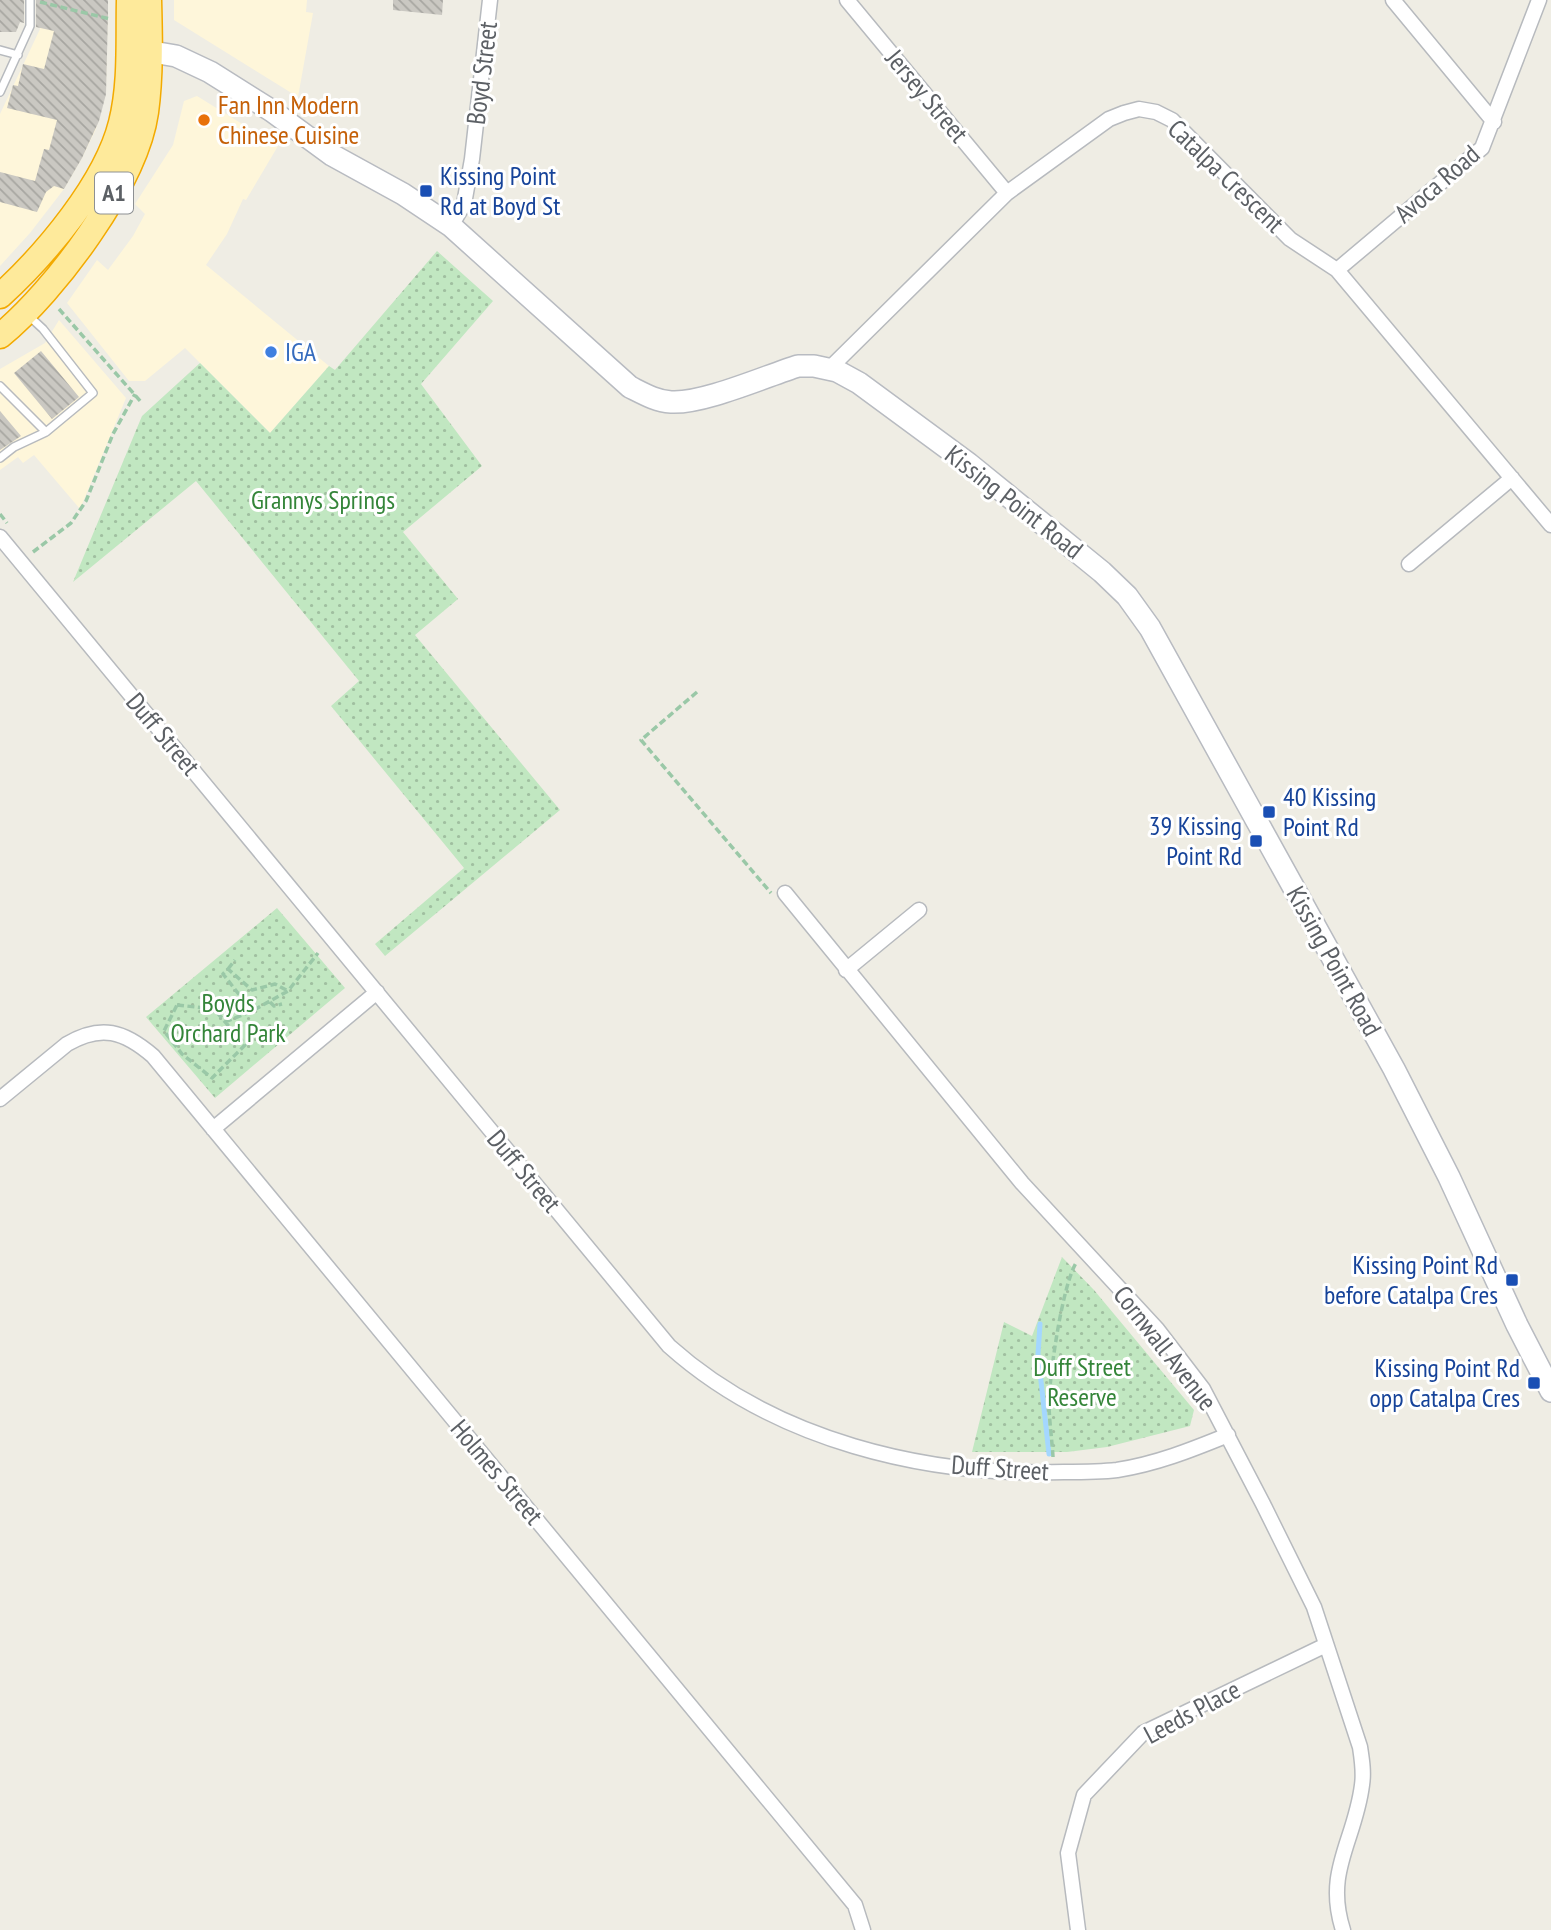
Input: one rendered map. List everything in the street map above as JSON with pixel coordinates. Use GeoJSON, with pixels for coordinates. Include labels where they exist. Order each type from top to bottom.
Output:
{"type":"FeatureCollection","features":[{"type":"Feature","properties":{"kind":"highway","name":"A1"},"geometry":{"type":"LineString","coordinates":[[1,335],[26,313],[60,275],[97,223],[135,151],[146,113],[139,50],[129,0]]}},
{"type":"Feature","properties":{"kind":"highway","name":"A1"},"geometry":{"type":"LineString","coordinates":[[0,296],[36,262],[98,178],[121,126],[149,0]]}},
{"type":"Feature","properties":{"kind":"main road","name":"Kissing Point Road"},"geometry":{"type":"LineString","coordinates":[[139,50],[176,56],[210,72],[272,111],[332,155],[403,194],[451,226],[630,387],[651,398],[672,402],[694,400],[798,366],[829,369],[859,383],[969,464],[1102,572],[1135,607],[1150,628],[1394,1069],[1551,1391]]}},
{"type":"Feature","properties":{"kind":"street","name":"Boyd Street"},"geometry":{"type":"LineString","coordinates":[[451,226],[464,204],[472,159],[490,0]]}},
{"type":"Feature","properties":{"kind":"street","name":"Jersey Street"},"geometry":{"type":"LineString","coordinates":[[847,0],[1007,193]]}},
{"type":"Feature","properties":{"kind":"street"},"geometry":{"type":"LineString","coordinates":[[1393,0],[1494,122]]}},
{"type":"Feature","properties":{"kind":"street","name":"Avoca Road"},"geometry":{"type":"LineString","coordinates":[[1337,270],[1482,148],[1539,0]]}},
{"type":"Feature","properties":{"kind":"street","name":"Catalpa Crescent"},"geometry":{"type":"LineString","coordinates":[[829,369],[1007,193],[1109,119],[1139,108],[1156,112],[1171,120],[1290,239],[1337,270],[1551,525]]}},
{"type":"Feature","properties":{"kind":"street"},"geometry":{"type":"LineString","coordinates":[[1409,564],[1512,478]]}},
{"type":"Feature","properties":{"kind":"street","name":"Duff Street"},"geometry":{"type":"LineString","coordinates":[[0,537],[669,1346],[694,1369],[731,1394],[779,1418],[862,1450],[990,1472],[1114,1470],[1157,1462],[1228,1435]]}},
{"type":"Feature","properties":{"kind":"street","name":"Cornwall Avenue"},"geometry":{"type":"LineString","coordinates":[[785,893],[1022,1183],[1157,1329],[1202,1390],[1228,1435],[1314,1608],[1356,1734],[1363,1767],[1362,1787],[1341,1856],[1336,1885],[1336,1910],[1343,1930]]}},
{"type":"Feature","properties":{"kind":"street"},"geometry":{"type":"LineString","coordinates":[[846,970],[919,910]]}},
{"type":"Feature","properties":{"kind":"street"},"geometry":{"type":"LineString","coordinates":[[213,1129],[377,992]]}},
{"type":"Feature","properties":{"kind":"street","name":"Holmes Street"},"geometry":{"type":"LineString","coordinates":[[0,1100],[67,1044],[96,1032],[112,1032],[127,1038],[153,1056],[855,1905],[863,1930]]}},
{"type":"Feature","properties":{"kind":"street","name":"Leeds Place"},"geometry":{"type":"LineString","coordinates":[[1079,1930],[1068,1853],[1084,1795],[1143,1733],[1326,1644]]}},
{"type":"Feature","properties":{"kind":"lane"},"geometry":{"type":"LineString","coordinates":[[0,92],[30,26],[30,0]]}},
{"type":"Feature","properties":{"kind":"lane"},"geometry":{"type":"LineString","coordinates":[[0,50],[18,55]]}},
{"type":"Feature","properties":{"kind":"lane"},"geometry":{"type":"LineString","coordinates":[[0,458],[14,447],[46,432],[93,393],[43,329],[26,313]]}},
{"type":"Feature","properties":{"kind":"lane"},"geometry":{"type":"LineString","coordinates":[[0,386],[46,432]]}},
{"type":"Feature","properties":{"kind":"path"},"geometry":{"type":"LineString","coordinates":[[30,0],[114,20]]}},
{"type":"Feature","properties":{"kind":"path"},"geometry":{"type":"LineString","coordinates":[[60,309],[142,403]]}},
{"type":"Feature","properties":{"kind":"path"},"geometry":{"type":"LineString","coordinates":[[34,554],[71,523],[86,501],[113,433],[135,394]]}},
{"type":"Feature","properties":{"kind":"path"},"geometry":{"type":"LineString","coordinates":[[697,692],[641,740],[773,896],[785,893]]}},
{"type":"Feature","properties":{"kind":"path"},"geometry":{"type":"LineString","coordinates":[[225,1021],[252,1011],[288,991],[318,953]]}},
{"type":"Feature","properties":{"kind":"path"},"geometry":{"type":"LineString","coordinates":[[235,960],[223,974],[252,1011]]}},
{"type":"Feature","properties":{"kind":"path"},"geometry":{"type":"LineString","coordinates":[[228,969],[252,990],[275,984],[288,991]]}},
{"type":"Feature","properties":{"kind":"path"},"geometry":{"type":"LineString","coordinates":[[270,1002],[274,1006],[282,1004]]}},
{"type":"Feature","properties":{"kind":"path"},"geometry":{"type":"LineString","coordinates":[[177,1005],[214,1009],[225,1021],[245,1045],[212,1078],[182,1054],[164,1031],[177,1005]]}},
{"type":"Feature","properties":{"kind":"path"},"geometry":{"type":"LineString","coordinates":[[1053,1457],[1049,1402],[1056,1344],[1069,1274],[1084,1249]]}},
{"type":"Feature","properties":{"kind":"shaded area"},"geometry":{"type":"Polygon","coordinates":[[[40,0],[108,0],[106,85],[96,129],[64,189],[0,266],[0,114],[40,29],[40,0]]]}},
{"type":"Feature","properties":{"kind":"shaded area"},"geometry":{"type":"Polygon","coordinates":[[[174,0],[307,0],[306,12],[313,13],[298,97],[174,20],[174,0]]]}},
{"type":"Feature","properties":{"kind":"shaded area"},"geometry":{"type":"Polygon","coordinates":[[[197,96],[278,146],[246,200],[243,199],[227,234],[206,265],[329,366],[270,433],[185,348],[145,381],[129,381],[67,303],[97,260],[108,270],[133,236],[145,214],[135,204],[173,145],[184,101],[197,96]]]}},
{"type":"Feature","properties":{"kind":"shaded area"},"geometry":{"type":"Polygon","coordinates":[[[59,320],[126,398],[80,509],[34,455],[23,463],[18,457],[0,470],[0,369],[45,343],[59,320]]]}},
{"type":"Feature","properties":{"kind":"green space","name":"Grannys Springs"},"geometry":{"type":"Polygon","coordinates":[[[437,251],[493,301],[421,384],[482,466],[403,532],[458,599],[415,635],[560,810],[385,956],[375,944],[464,868],[331,706],[359,681],[196,481],[73,582],[142,416],[200,363],[270,433],[329,366],[335,370],[437,251]]]}},
{"type":"Feature","properties":{"kind":"green space","name":"Boyds Orchard Park"},"geometry":{"type":"Polygon","coordinates":[[[277,908],[345,988],[215,1098],[146,1017],[277,908]]]}},
{"type":"Feature","properties":{"kind":"green space","name":"Duff Street Reserve"},"geometry":{"type":"Polygon","coordinates":[[[1062,1257],[1094,1290],[1194,1410],[1190,1426],[1107,1447],[1067,1452],[972,1452],[1004,1322],[1032,1336],[1062,1257]]]}},
{"type":"Feature","properties":{"kind":"building"},"geometry":{"type":"Polygon","coordinates":[[[0,0],[24,0],[24,23],[20,22],[16,32],[0,32],[0,0]]]}},
{"type":"Feature","properties":{"kind":"building"},"geometry":{"type":"Polygon","coordinates":[[[36,0],[108,0],[106,94],[99,121],[64,189],[54,186],[46,192],[37,212],[0,202],[0,172],[35,181],[44,149],[49,150],[57,120],[7,108],[13,85],[18,86],[23,64],[44,69],[54,31],[36,27],[36,0]]]}},
{"type":"Feature","properties":{"kind":"building"},"geometry":{"type":"Polygon","coordinates":[[[393,0],[443,0],[442,15],[393,10],[393,0]]]}},
{"type":"Feature","properties":{"kind":"building"},"geometry":{"type":"Polygon","coordinates":[[[41,351],[79,397],[52,419],[14,373],[41,351]]]}},
{"type":"Feature","properties":{"kind":"building"},"geometry":{"type":"Polygon","coordinates":[[[0,411],[21,436],[0,450],[0,411]]]}},
{"type":"Feature","properties":{"kind":"waterway"},"geometry":{"type":"LineString","coordinates":[[1040,1324],[1038,1354],[1049,1454]]}},
{"type":"Feature","properties":{"kind":"place","name":"Fan Inn Modern Chinese Cuisine"},"geometry":{"type":"Point","coordinates":[204,120]}},
{"type":"Feature","properties":{"kind":"place","name":"Kissing Point Rd at Boyd St"},"geometry":{"type":"Point","coordinates":[426,191]}},
{"type":"Feature","properties":{"kind":"place","name":"IGA"},"geometry":{"type":"Point","coordinates":[271,352]}},
{"type":"Feature","properties":{"kind":"place","name":"40 Kissing Point Rd"},"geometry":{"type":"Point","coordinates":[1269,812]}},
{"type":"Feature","properties":{"kind":"place","name":"39 Kissing Point Rd"},"geometry":{"type":"Point","coordinates":[1256,841]}},
{"type":"Feature","properties":{"kind":"place","name":"Kissing Point Rd before Catalpa Cres"},"geometry":{"type":"Point","coordinates":[1512,1280]}},
{"type":"Feature","properties":{"kind":"place","name":"Kissing Point Rd opp Catalpa Cres"},"geometry":{"type":"Point","coordinates":[1534,1383]}}]}
